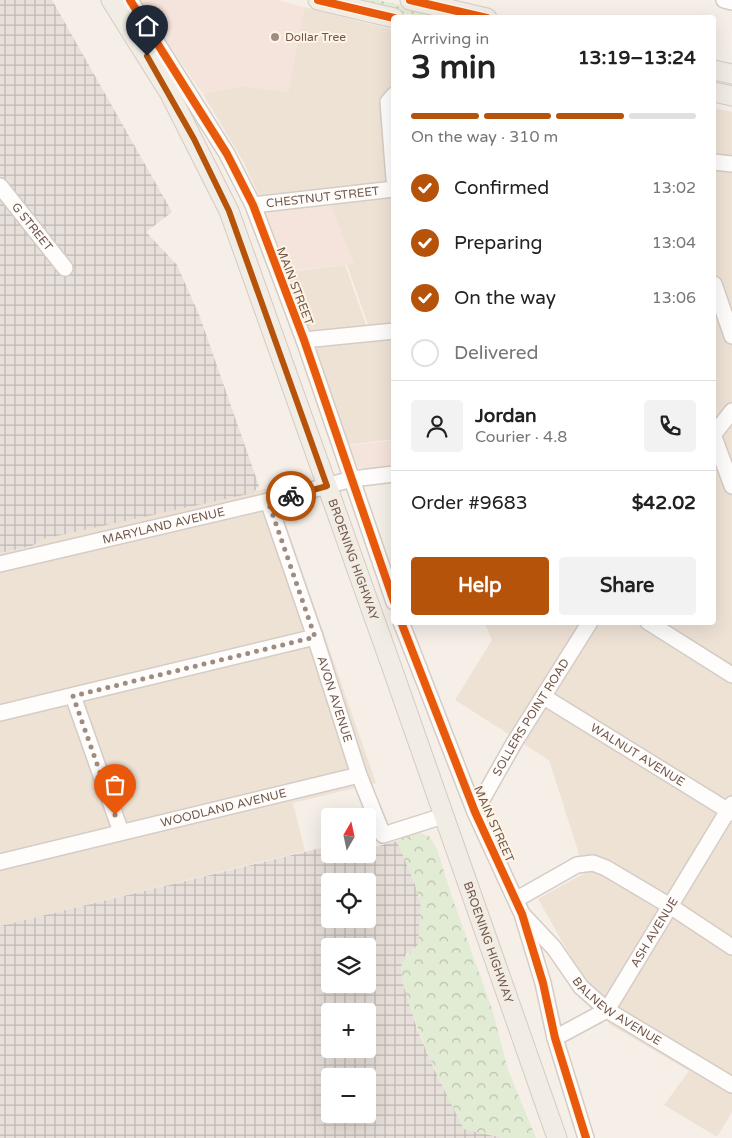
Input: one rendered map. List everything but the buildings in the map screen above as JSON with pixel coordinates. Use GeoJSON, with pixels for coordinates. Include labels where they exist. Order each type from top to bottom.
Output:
{"type":"FeatureCollection","features":[{"type":"Feature","properties":{"kind":"main road","name":"BROENING HIGHWAY"},"geometry":{"type":"LineString","coordinates":[[111,0],[170,94],[229,211],[557,1138]]}},
{"type":"Feature","properties":{"kind":"main road"},"geometry":{"type":"LineString","coordinates":[[318,0],[391,17]]}},
{"type":"Feature","properties":{"kind":"main road"},"geometry":{"type":"LineString","coordinates":[[410,0],[474,15]]}},
{"type":"Feature","properties":{"kind":"main road"},"geometry":{"type":"LineString","coordinates":[[716,70],[732,74]]}},
{"type":"Feature","properties":{"kind":"main road"},"geometry":{"type":"LineString","coordinates":[[716,92],[732,96]]}},
{"type":"Feature","properties":{"kind":"street","name":"MAIN STREET"},"geometry":{"type":"LineString","coordinates":[[130,0],[227,154],[252,205],[304,340],[391,593]]}},
{"type":"Feature","properties":{"kind":"street"},"geometry":{"type":"LineString","coordinates":[[724,0],[732,2]]}},
{"type":"Feature","properties":{"kind":"street"},"geometry":{"type":"LineString","coordinates":[[391,98],[388,102],[387,118],[391,153]]}},
{"type":"Feature","properties":{"kind":"street"},"geometry":{"type":"LineString","coordinates":[[716,162],[732,164]]}},
{"type":"Feature","properties":{"kind":"street","name":"G STREET"},"geometry":{"type":"LineString","coordinates":[[0,186],[65,268]]}},
{"type":"Feature","properties":{"kind":"street","name":"CHESTNUT STREET"},"geometry":{"type":"LineString","coordinates":[[252,205],[391,190]]}},
{"type":"Feature","properties":{"kind":"street"},"geometry":{"type":"LineString","coordinates":[[719,294],[732,336]]}},
{"type":"Feature","properties":{"kind":"street"},"geometry":{"type":"LineString","coordinates":[[304,340],[391,331]]}},
{"type":"Feature","properties":{"kind":"street"},"geometry":{"type":"LineString","coordinates":[[716,433],[732,411]]}},
{"type":"Feature","properties":{"kind":"street"},"geometry":{"type":"LineString","coordinates":[[716,442],[732,486]]}},
{"type":"Feature","properties":{"kind":"street","name":"MARYLAND AVENUE"},"geometry":{"type":"LineString","coordinates":[[0,564],[268,501],[352,479],[391,474]]}},
{"type":"Feature","properties":{"kind":"street","name":"AVON AVENUE"},"geometry":{"type":"LineString","coordinates":[[268,501],[315,637],[359,775],[383,835],[443,816]]}},
{"type":"Feature","properties":{"kind":"street","name":"MAIN STREET"},"geometry":{"type":"LineString","coordinates":[[402,625],[475,812],[522,914],[543,983],[555,1038],[586,1138]]}},
{"type":"Feature","properties":{"kind":"street","name":"SOLLERS POINT ROAD"},"geometry":{"type":"LineString","coordinates":[[475,812],[514,743],[588,625]]}},
{"type":"Feature","properties":{"kind":"street"},"geometry":{"type":"LineString","coordinates":[[653,625],[732,675]]}},
{"type":"Feature","properties":{"kind":"street"},"geometry":{"type":"LineString","coordinates":[[0,713],[315,637]]}},
{"type":"Feature","properties":{"kind":"street"},"geometry":{"type":"LineString","coordinates":[[73,696],[121,832]]}},
{"type":"Feature","properties":{"kind":"street","name":"WALNUT AVENUE"},"geometry":{"type":"LineString","coordinates":[[544,697],[731,809]]}},
{"type":"Feature","properties":{"kind":"street","name":"WOODLAND AVENUE"},"geometry":{"type":"LineString","coordinates":[[0,862],[359,775]]}},
{"type":"Feature","properties":{"kind":"street","name":"ASH AVENUE"},"geometry":{"type":"LineString","coordinates":[[607,1010],[731,809]]}},
{"type":"Feature","properties":{"kind":"street"},"geometry":{"type":"LineString","coordinates":[[516,899],[577,865],[593,864],[606,868],[670,906],[732,947]]}},
{"type":"Feature","properties":{"kind":"street","name":"BALNEW AVENUE"},"geometry":{"type":"LineString","coordinates":[[522,914],[554,948],[581,987],[607,1010],[732,1086]]}},
{"type":"Feature","properties":{"kind":"street"},"geometry":{"type":"LineString","coordinates":[[555,1038],[607,1010]]}},
{"type":"Feature","properties":{"kind":"shaded area"},"geometry":{"type":"Polygon","coordinates":[[[0,0],[52,0],[172,212],[146,232],[177,265],[200,317],[259,486],[253,493],[43,539],[32,546],[0,553],[0,0]]]}},
{"type":"Feature","properties":{"kind":"shaded area"},"geometry":{"type":"Polygon","coordinates":[[[138,0],[278,0],[304,7],[288,92],[243,86],[203,94],[138,0]]]}},
{"type":"Feature","properties":{"kind":"shaded area"},"geometry":{"type":"Polygon","coordinates":[[[304,7],[391,29],[391,439],[346,445],[316,353],[319,344],[373,338],[327,209],[268,215],[244,163],[203,94],[243,86],[288,92],[304,7]]]}},
{"type":"Feature","properties":{"kind":"shaded area"},"geometry":{"type":"Polygon","coordinates":[[[716,108],[732,112],[732,1112],[717,1137],[664,1105],[689,1071],[609,1024],[538,899],[585,873],[549,760],[455,700],[492,640],[486,625],[716,625],[716,108]]]}},
{"type":"Feature","properties":{"kind":"shaded area"},"geometry":{"type":"Polygon","coordinates":[[[329,201],[354,264],[286,271],[263,210],[329,201]]]}},
{"type":"Feature","properties":{"kind":"shaded area"},"geometry":{"type":"Polygon","coordinates":[[[345,265],[367,327],[315,333],[308,331],[287,272],[345,265]]]}},
{"type":"Feature","properties":{"kind":"shaded area"},"geometry":{"type":"Polygon","coordinates":[[[391,440],[391,466],[365,469],[358,467],[354,464],[346,446],[391,440]]]}},
{"type":"Feature","properties":{"kind":"shaded area"},"geometry":{"type":"Polygon","coordinates":[[[273,487],[376,783],[293,803],[305,851],[0,926],[0,553],[32,546],[43,539],[273,487]]]}},
{"type":"Feature","properties":{"kind":"shaded area"},"geometry":{"type":"Polygon","coordinates":[[[397,841],[415,884],[421,906],[418,945],[406,954],[401,968],[403,983],[417,1029],[435,1071],[464,1129],[503,1138],[0,1138],[0,926],[321,848],[321,863],[376,863],[376,847],[397,841]]]}},
{"type":"Feature","properties":{"kind":"green space"},"geometry":{"type":"Polygon","coordinates":[[[345,0],[378,0],[445,15],[413,15],[345,0]]]}},
{"type":"Feature","properties":{"kind":"green space"},"geometry":{"type":"Polygon","coordinates":[[[414,831],[429,836],[437,849],[492,1009],[508,1070],[536,1138],[503,1138],[464,1129],[427,1051],[409,1003],[401,969],[404,958],[418,945],[421,906],[415,884],[397,841],[414,831]]]}},
{"type":"Feature","properties":{"kind":"cycle path"},"geometry":{"type":"LineString","coordinates":[[130,0],[227,154],[253,205],[304,340],[391,593]]}},
{"type":"Feature","properties":{"kind":"cycle path"},"geometry":{"type":"LineString","coordinates":[[318,0],[391,17]]}},
{"type":"Feature","properties":{"kind":"cycle path"},"geometry":{"type":"LineString","coordinates":[[410,0],[474,15]]}},
{"type":"Feature","properties":{"kind":"cycle path"},"geometry":{"type":"LineString","coordinates":[[402,625],[475,812],[522,914],[543,983],[555,1038],[586,1138]]}},
{"type":"Feature","properties":{"kind":"way so far"},"geometry":{"type":"LineString","coordinates":[[115,815],[73,696],[315,637],[268,501],[291,496]]}},
{"type":"Feature","properties":{"kind":"place","name":"Dollar Tree"},"geometry":{"type":"Point","coordinates":[275,37]}},
{"type":"Feature","properties":{"kind":"route"},"geometry":{"type":"LineString","coordinates":[[147,56],[194,139],[229,211],[327,486],[291,496]]}}]}
